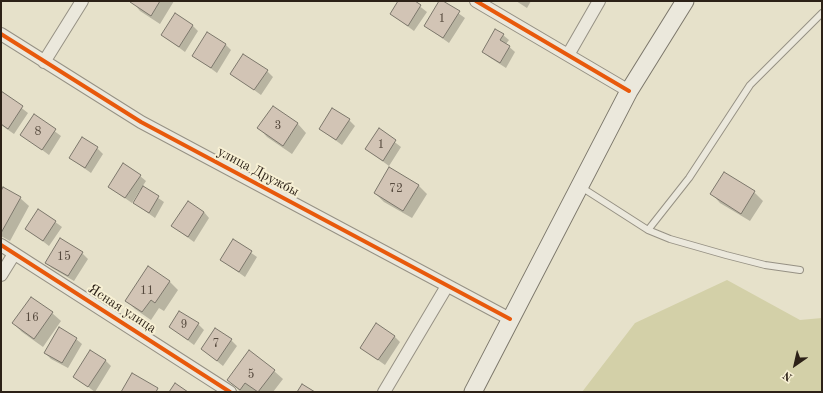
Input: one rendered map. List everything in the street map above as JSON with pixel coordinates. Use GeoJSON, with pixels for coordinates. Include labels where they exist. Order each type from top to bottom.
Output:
{"type":"FeatureCollection","features":[{"type":"Feature","properties":{"kind":"main road"},"geometry":{"type":"LineString","coordinates":[[472,392],[629,91],[685,1]]}},
{"type":"Feature","properties":{"kind":"street"},"geometry":{"type":"LineString","coordinates":[[44,62],[82,1]]}},
{"type":"Feature","properties":{"kind":"street"},"geometry":{"type":"LineString","coordinates":[[476,1],[629,91]]}},
{"type":"Feature","properties":{"kind":"street"},"geometry":{"type":"LineString","coordinates":[[568,55],[599,1]]}},
{"type":"Feature","properties":{"kind":"street","name":"улица Дружбы"},"geometry":{"type":"LineString","coordinates":[[1,34],[142,122],[510,319]]}},
{"type":"Feature","properties":{"kind":"street","name":"Ясная улица"},"geometry":{"type":"LineString","coordinates":[[1,245],[230,392]]}},
{"type":"Feature","properties":{"kind":"street"},"geometry":{"type":"LineString","coordinates":[[1,275],[14,254]]}},
{"type":"Feature","properties":{"kind":"street"},"geometry":{"type":"LineString","coordinates":[[384,392],[447,286]]}},
{"type":"Feature","properties":{"kind":"lane"},"geometry":{"type":"LineString","coordinates":[[648,230],[689,178],[750,85],[822,13]]}},
{"type":"Feature","properties":{"kind":"lane"},"geometry":{"type":"LineString","coordinates":[[580,186],[648,230],[670,239],[765,265],[800,270]]}},
{"type":"Feature","properties":{"kind":"shaded area"},"geometry":{"type":"Polygon","coordinates":[[[727,280],[800,320],[822,318],[822,392],[582,392],[635,323],[727,280]]]}},
{"type":"Feature","properties":{"kind":"building"},"geometry":{"type":"Polygon","coordinates":[[[160,1],[151,16],[130,2],[160,1]]]}},
{"type":"Feature","properties":{"kind":"building"},"geometry":{"type":"Polygon","coordinates":[[[398,1],[415,1],[421,5],[408,26],[390,14],[398,1]]]}},
{"type":"Feature","properties":{"kind":"building"},"geometry":{"type":"Polygon","coordinates":[[[439,1],[443,1],[460,11],[443,38],[424,26],[439,1]]]}},
{"type":"Feature","properties":{"kind":"building"},"geometry":{"type":"Polygon","coordinates":[[[175,13],[193,25],[179,47],[161,35],[175,13]]]}},
{"type":"Feature","properties":{"kind":"building"},"geometry":{"type":"Polygon","coordinates":[[[495,29],[504,34],[500,40],[510,46],[500,63],[482,52],[495,29]]]}},
{"type":"Feature","properties":{"kind":"building"},"geometry":{"type":"Polygon","coordinates":[[[207,32],[226,44],[211,68],[192,56],[207,32]]]}},
{"type":"Feature","properties":{"kind":"building"},"geometry":{"type":"Polygon","coordinates":[[[243,54],[268,70],[254,90],[230,74],[243,54]]]}},
{"type":"Feature","properties":{"kind":"building"},"geometry":{"type":"Polygon","coordinates":[[[1,91],[23,106],[8,129],[1,124],[1,91]]]}},
{"type":"Feature","properties":{"kind":"building"},"geometry":{"type":"Polygon","coordinates":[[[273,106],[298,123],[283,146],[257,128],[273,106]]]}},
{"type":"Feature","properties":{"kind":"building"},"geometry":{"type":"Polygon","coordinates":[[[332,108],[350,119],[336,140],[319,129],[332,108]]]}},
{"type":"Feature","properties":{"kind":"building"},"geometry":{"type":"Polygon","coordinates":[[[34,114],[56,129],[42,150],[20,135],[34,114]]]}},
{"type":"Feature","properties":{"kind":"building"},"geometry":{"type":"Polygon","coordinates":[[[379,128],[396,140],[383,161],[365,149],[379,128]]]}},
{"type":"Feature","properties":{"kind":"building"},"geometry":{"type":"Polygon","coordinates":[[[82,137],[98,147],[85,168],[69,158],[82,137]]]}},
{"type":"Feature","properties":{"kind":"building"},"geometry":{"type":"Polygon","coordinates":[[[123,163],[141,175],[125,198],[108,187],[123,163]]]}},
{"type":"Feature","properties":{"kind":"building"},"geometry":{"type":"Polygon","coordinates":[[[389,167],[419,185],[403,211],[374,193],[389,167]]]}},
{"type":"Feature","properties":{"kind":"building"},"geometry":{"type":"Polygon","coordinates":[[[724,172],[755,191],[741,214],[710,194],[724,172]]]}},
{"type":"Feature","properties":{"kind":"building"},"geometry":{"type":"Polygon","coordinates":[[[143,186],[159,196],[149,213],[133,203],[143,186]]]}},
{"type":"Feature","properties":{"kind":"building"},"geometry":{"type":"Polygon","coordinates":[[[3,187],[21,197],[1,233],[1,191],[3,187]]]}},
{"type":"Feature","properties":{"kind":"building"},"geometry":{"type":"Polygon","coordinates":[[[188,201],[204,212],[188,237],[171,226],[188,201]]]}},
{"type":"Feature","properties":{"kind":"building"},"geometry":{"type":"Polygon","coordinates":[[[38,209],[56,221],[43,241],[25,229],[38,209]]]}},
{"type":"Feature","properties":{"kind":"building"},"geometry":{"type":"Polygon","coordinates":[[[60,238],[83,252],[68,276],[45,263],[60,238]]]}},
{"type":"Feature","properties":{"kind":"building"},"geometry":{"type":"Polygon","coordinates":[[[233,239],[252,251],[239,272],[220,260],[233,239]]]}},
{"type":"Feature","properties":{"kind":"building"},"geometry":{"type":"Polygon","coordinates":[[[148,266],[170,281],[155,303],[151,300],[142,312],[125,301],[148,266]]]}},
{"type":"Feature","properties":{"kind":"building"},"geometry":{"type":"Polygon","coordinates":[[[31,297],[53,312],[34,339],[12,323],[31,297]]]}},
{"type":"Feature","properties":{"kind":"building"},"geometry":{"type":"Polygon","coordinates":[[[179,311],[199,323],[188,340],[169,327],[179,311]]]}},
{"type":"Feature","properties":{"kind":"building"},"geometry":{"type":"Polygon","coordinates":[[[376,323],[395,336],[378,360],[360,348],[376,323]]]}},
{"type":"Feature","properties":{"kind":"building"},"geometry":{"type":"Polygon","coordinates":[[[59,327],[77,338],[62,363],[44,353],[59,327]]]}},
{"type":"Feature","properties":{"kind":"building"},"geometry":{"type":"Polygon","coordinates":[[[215,328],[232,339],[217,361],[201,349],[215,328]]]}},
{"type":"Feature","properties":{"kind":"building"},"geometry":{"type":"Polygon","coordinates":[[[90,350],[106,360],[88,387],[73,377],[90,350]]]}},
{"type":"Feature","properties":{"kind":"building"},"geometry":{"type":"Polygon","coordinates":[[[249,350],[275,370],[258,392],[245,383],[240,390],[227,380],[249,350]]]}},
{"type":"Feature","properties":{"kind":"building"},"geometry":{"type":"Polygon","coordinates":[[[132,373],[158,388],[156,392],[121,392],[132,373]]]}},
{"type":"Feature","properties":{"kind":"building"},"geometry":{"type":"Polygon","coordinates":[[[175,383],[188,392],[169,392],[175,383]]]}},
{"type":"Feature","properties":{"kind":"building"},"geometry":{"type":"Polygon","coordinates":[[[302,384],[315,392],[297,392],[302,384]]]}},
{"type":"Feature","properties":{"kind":"cycle path"},"geometry":{"type":"LineString","coordinates":[[476,1],[629,91]]}},
{"type":"Feature","properties":{"kind":"cycle path"},"geometry":{"type":"LineString","coordinates":[[1,34],[141,122],[510,319]]}},
{"type":"Feature","properties":{"kind":"cycle path"},"geometry":{"type":"LineString","coordinates":[[1,245],[230,392]]}}]}
